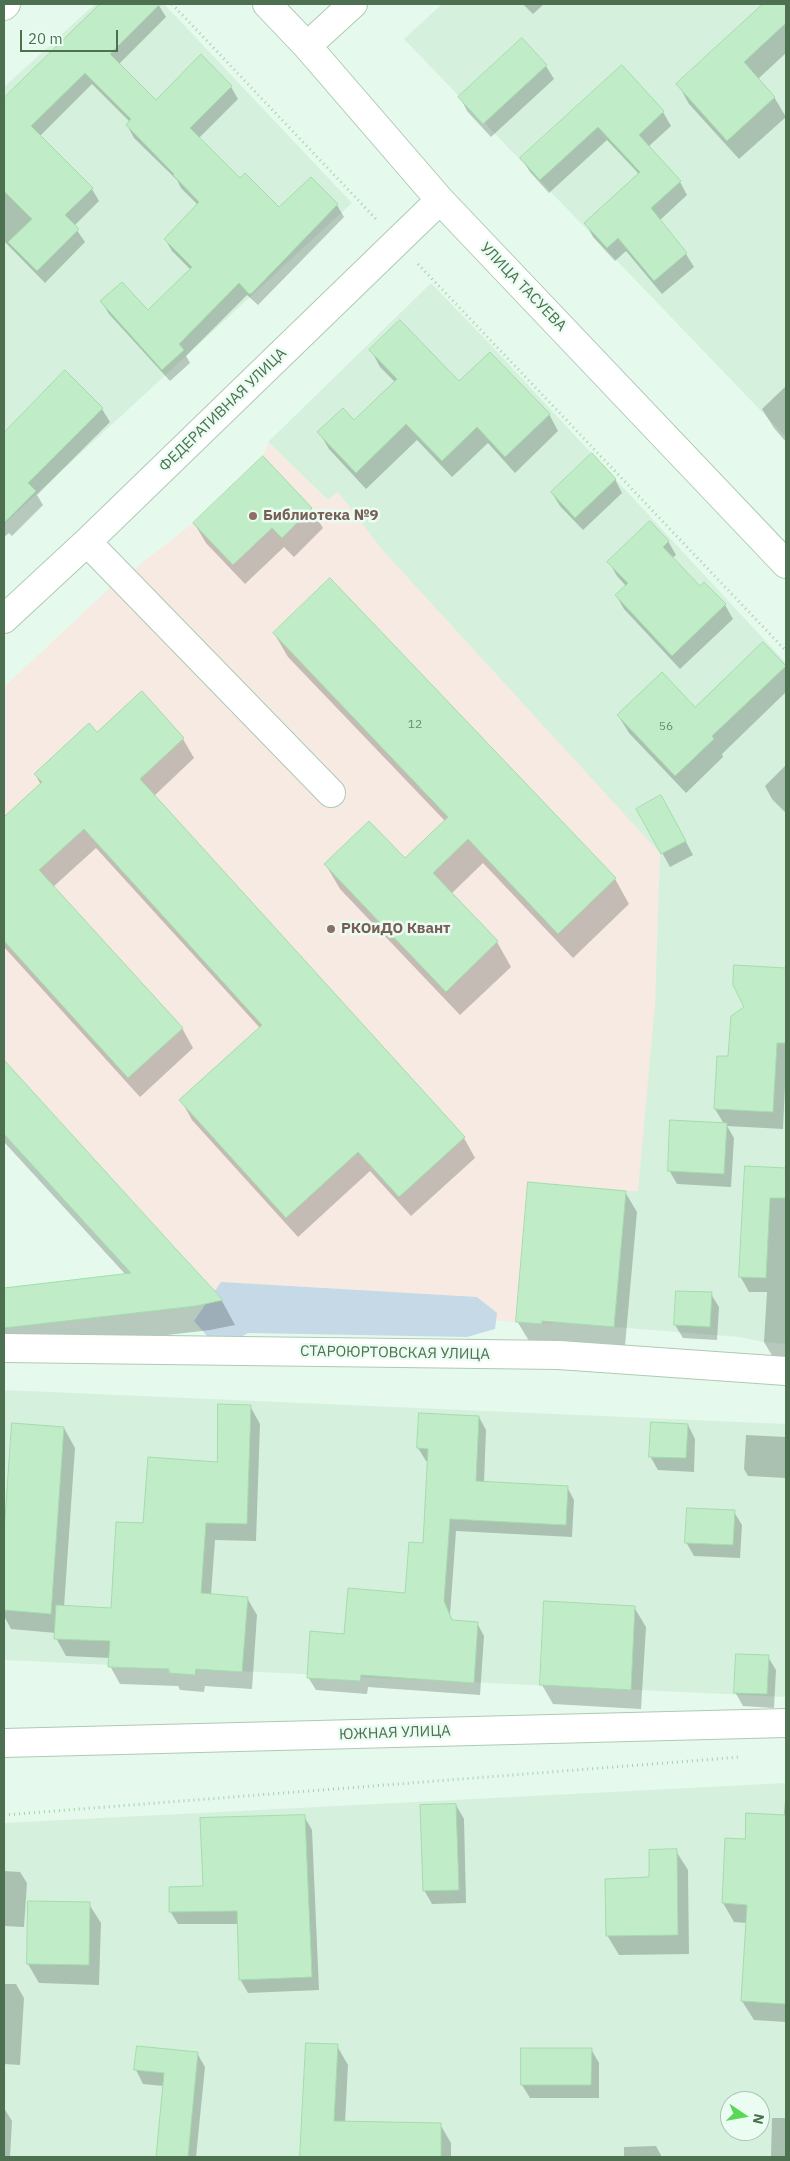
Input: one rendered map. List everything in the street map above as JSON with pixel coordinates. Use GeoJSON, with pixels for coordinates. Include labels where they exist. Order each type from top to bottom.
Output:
{"type":"FeatureCollection","features":[{"type":"Feature","properties":{"kind":"street","name":"УЛИЦА ТАСУЕВА"},"geometry":{"type":"LineString","coordinates":[[267,4],[308,46],[440,200],[786,564]]}},
{"type":"Feature","properties":{"kind":"street"},"geometry":{"type":"LineString","coordinates":[[308,46],[353,4]]}},
{"type":"Feature","properties":{"kind":"street","name":"ФЕДЕРАТИВНАЯ УЛИЦА"},"geometry":{"type":"LineString","coordinates":[[4,619],[87,542],[440,200]]}},
{"type":"Feature","properties":{"kind":"street"},"geometry":{"type":"LineString","coordinates":[[87,542],[331,793]]}},
{"type":"Feature","properties":{"kind":"street","name":"СТАРОЮРТОВСКАЯ УЛИЦА"},"geometry":{"type":"LineString","coordinates":[[4,1348],[559,1355],[786,1371]]}},
{"type":"Feature","properties":{"kind":"street","name":"ЮЖНАЯ УЛИЦА"},"geometry":{"type":"LineString","coordinates":[[4,1743],[786,1723]]}},
{"type":"Feature","properties":{"kind":"path"},"geometry":{"type":"LineString","coordinates":[[172,4],[786,651]]}},
{"type":"Feature","properties":{"kind":"path"},"geometry":{"type":"LineString","coordinates":[[4,1815],[747,1757]]}},
{"type":"Feature","properties":{"kind":"shaded area"},"geometry":{"type":"Polygon","coordinates":[[[95,4],[164,4],[352,203],[4,524],[4,87],[95,4]]]}},
{"type":"Feature","properties":{"kind":"shaded area"},"geometry":{"type":"Polygon","coordinates":[[[442,4],[786,4],[786,437],[404,39],[442,4]]]}},
{"type":"Feature","properties":{"kind":"shaded area"},"geometry":{"type":"Polygon","coordinates":[[[431,283],[491,345],[786,663],[786,1344],[739,1337],[614,1327],[626,1191],[638,1191],[379,546],[338,492],[328,500],[268,442],[431,283]]]}},
{"type":"Feature","properties":{"kind":"shaded area","name":"РКОиДО Квант"},"geometry":{"type":"Polygon","coordinates":[[[268,442],[328,500],[338,492],[379,546],[660,853],[655,1005],[638,1191],[626,1191],[614,1327],[560,1323],[542,1324],[223,1300],[4,1060],[4,687],[112,586],[193,523],[263,456],[268,442]]]}},
{"type":"Feature","properties":{"kind":"shaded area"},"geometry":{"type":"Polygon","coordinates":[[[221,1282],[477,1297],[497,1313],[495,1329],[467,1337],[248,1333],[226,1345],[207,1336],[194,1321],[221,1282]]]}},
{"type":"Feature","properties":{"kind":"shaded area"},"geometry":{"type":"Polygon","coordinates":[[[4,1390],[786,1424],[786,1697],[4,1660],[4,1390]]]}},
{"type":"Feature","properties":{"kind":"shaded area"},"geometry":{"type":"Polygon","coordinates":[[[786,1783],[786,2157],[4,2157],[4,1823],[786,1783]]]}},
{"type":"Feature","properties":{"kind":"building"},"geometry":{"type":"Polygon","coordinates":[[[100,4],[160,4],[110,54],[156,100],[201,54],[232,86],[190,128],[240,178],[245,173],[279,207],[311,177],[338,204],[252,293],[249,294],[239,283],[179,344],[184,350],[162,370],[100,301],[122,282],[148,310],[192,267],[164,239],[199,202],[126,125],[131,119],[85,73],[31,126],[93,188],[65,215],[79,229],[37,271],[8,242],[32,219],[4,191],[4,98],[100,4]]]}},
{"type":"Feature","properties":{"kind":"building"},"geometry":{"type":"Polygon","coordinates":[[[763,4],[786,4],[786,23],[744,62],[775,97],[727,141],[676,84],[763,4]]]}},
{"type":"Feature","properties":{"kind":"building"},"geometry":{"type":"Polygon","coordinates":[[[522,38],[547,65],[483,124],[458,97],[522,38]]]}},
{"type":"Feature","properties":{"kind":"building"},"geometry":{"type":"Polygon","coordinates":[[[622,65],[664,111],[639,135],[681,181],[651,208],[687,253],[654,281],[618,238],[607,248],[584,223],[640,172],[598,127],[540,180],[520,158],[622,65]]]}},
{"type":"Feature","properties":{"kind":"building"},"geometry":{"type":"Polygon","coordinates":[[[400,320],[459,381],[490,352],[550,414],[505,457],[477,427],[442,461],[406,424],[356,473],[317,432],[343,408],[354,420],[397,379],[369,350],[400,320]]]}},
{"type":"Feature","properties":{"kind":"building"},"geometry":{"type":"Polygon","coordinates":[[[65,370],[103,408],[28,483],[36,491],[4,523],[4,433],[65,370]]]}},
{"type":"Feature","properties":{"kind":"building"},"geometry":{"type":"Polygon","coordinates":[[[592,453],[616,479],[575,518],[551,492],[592,453]]]}},
{"type":"Feature","properties":{"kind":"building","name":"Библиотека №9"},"geometry":{"type":"Polygon","coordinates":[[[263,456],[312,508],[282,538],[272,528],[233,565],[193,523],[263,456]]]}},
{"type":"Feature","properties":{"kind":"building"},"geometry":{"type":"Polygon","coordinates":[[[650,521],[669,541],[663,547],[700,586],[704,582],[726,604],[672,656],[615,595],[628,583],[607,562],[650,521]]]}},
{"type":"Feature","properties":{"kind":"building"},"geometry":{"type":"Polygon","coordinates":[[[330,578],[616,878],[558,934],[468,839],[433,873],[498,941],[446,992],[324,864],[369,821],[405,858],[448,817],[273,633],[330,578]]]}},
{"type":"Feature","properties":{"kind":"building"},"geometry":{"type":"Polygon","coordinates":[[[763,642],[786,666],[712,736],[714,739],[675,776],[617,715],[662,672],[695,707],[763,642]]]}},
{"type":"Feature","properties":{"kind":"building"},"geometry":{"type":"Polygon","coordinates":[[[142,691],[184,738],[140,779],[465,1137],[399,1197],[358,1152],[286,1218],[179,1100],[262,1025],[84,829],[39,870],[183,1028],[128,1078],[4,941],[4,817],[42,782],[34,774],[89,723],[97,732],[142,691]]]}},
{"type":"Feature","properties":{"kind":"building"},"geometry":{"type":"Polygon","coordinates":[[[661,795],[686,841],[661,854],[636,809],[661,795]]]}},
{"type":"Feature","properties":{"kind":"building"},"geometry":{"type":"Polygon","coordinates":[[[734,965],[786,968],[786,1043],[777,1043],[773,1112],[714,1109],[717,1056],[728,1056],[731,1016],[744,1007],[733,985],[734,965]]]}},
{"type":"Feature","properties":{"kind":"building"},"geometry":{"type":"Polygon","coordinates":[[[4,1060],[223,1300],[196,1306],[4,1328],[4,1288],[131,1273],[4,1134],[4,1060]]]}},
{"type":"Feature","properties":{"kind":"building"},"geometry":{"type":"Polygon","coordinates":[[[670,1120],[727,1123],[724,1174],[668,1171],[670,1120]]]}},
{"type":"Feature","properties":{"kind":"building"},"geometry":{"type":"Polygon","coordinates":[[[745,1166],[786,1168],[786,1198],[770,1198],[766,1278],[739,1277],[745,1166]]]}},
{"type":"Feature","properties":{"kind":"building"},"geometry":{"type":"Polygon","coordinates":[[[528,1182],[626,1191],[614,1327],[542,1321],[542,1324],[516,1322],[528,1182]]]}},
{"type":"Feature","properties":{"kind":"building"},"geometry":{"type":"Polygon","coordinates":[[[676,1291],[712,1292],[710,1327],[674,1325],[676,1291]]]}},
{"type":"Feature","properties":{"kind":"building"},"geometry":{"type":"Polygon","coordinates":[[[218,1404],[251,1405],[247,1524],[206,1523],[201,1593],[248,1597],[242,1672],[196,1669],[195,1675],[169,1673],[169,1669],[108,1667],[110,1641],[54,1639],[56,1605],[111,1608],[116,1522],[143,1523],[148,1457],[217,1462],[218,1404]]]}},
{"type":"Feature","properties":{"kind":"building"},"geometry":{"type":"Polygon","coordinates":[[[419,1413],[479,1416],[476,1481],[568,1486],[566,1525],[450,1519],[444,1601],[452,1620],[478,1622],[474,1683],[361,1675],[360,1681],[307,1678],[310,1631],[344,1634],[348,1588],[405,1593],[409,1542],[423,1543],[428,1449],[417,1448],[419,1413]]]}},
{"type":"Feature","properties":{"kind":"building"},"geometry":{"type":"Polygon","coordinates":[[[651,1422],[688,1424],[686,1458],[649,1457],[651,1422]]]}},
{"type":"Feature","properties":{"kind":"building"},"geometry":{"type":"Polygon","coordinates":[[[12,1423],[64,1427],[51,1614],[4,1610],[4,1534],[12,1423]]]}},
{"type":"Feature","properties":{"kind":"building"},"geometry":{"type":"Polygon","coordinates":[[[687,1508],[735,1510],[733,1545],[685,1543],[687,1508]]]}},
{"type":"Feature","properties":{"kind":"building"},"geometry":{"type":"Polygon","coordinates":[[[544,1601],[635,1606],[631,1690],[540,1685],[544,1601]]]}},
{"type":"Feature","properties":{"kind":"building"},"geometry":{"type":"Polygon","coordinates":[[[736,1654],[769,1655],[767,1694],[734,1693],[736,1654]]]}},
{"type":"Feature","properties":{"kind":"building"},"geometry":{"type":"Polygon","coordinates":[[[456,1804],[459,1890],[423,1891],[420,1805],[456,1804]]]}},
{"type":"Feature","properties":{"kind":"building"},"geometry":{"type":"Polygon","coordinates":[[[746,1813],[786,1815],[786,2004],[741,2001],[747,1905],[722,1903],[725,1838],[745,1839],[746,1813]]]}},
{"type":"Feature","properties":{"kind":"building"},"geometry":{"type":"Polygon","coordinates":[[[305,1815],[312,1977],[239,1980],[237,1911],[169,1912],[169,1887],[203,1886],[200,1818],[305,1815]]]}},
{"type":"Feature","properties":{"kind":"building"},"geometry":{"type":"Polygon","coordinates":[[[677,1849],[678,1935],[606,1936],[605,1879],[649,1877],[649,1850],[677,1849]]]}},
{"type":"Feature","properties":{"kind":"building"},"geometry":{"type":"Polygon","coordinates":[[[28,1901],[90,1902],[89,1965],[27,1964],[28,1901]]]}},
{"type":"Feature","properties":{"kind":"building"},"geometry":{"type":"Polygon","coordinates":[[[306,2043],[338,2044],[334,2121],[441,2123],[441,2157],[300,2157],[306,2043]]]}},
{"type":"Feature","properties":{"kind":"building"},"geometry":{"type":"Polygon","coordinates":[[[137,2046],[198,2052],[188,2157],[156,2157],[164,2073],[134,2070],[137,2046]]]}},
{"type":"Feature","properties":{"kind":"building"},"geometry":{"type":"Polygon","coordinates":[[[521,2048],[592,2048],[591,2085],[521,2085],[521,2048]]]}},
{"type":"Feature","properties":{"kind":"place","name":"Библиотека №9"},"geometry":{"type":"Point","coordinates":[253,516]}},
{"type":"Feature","properties":{"kind":"place","name":"РКОиДО Квант"},"geometry":{"type":"Point","coordinates":[331,929]}}]}
